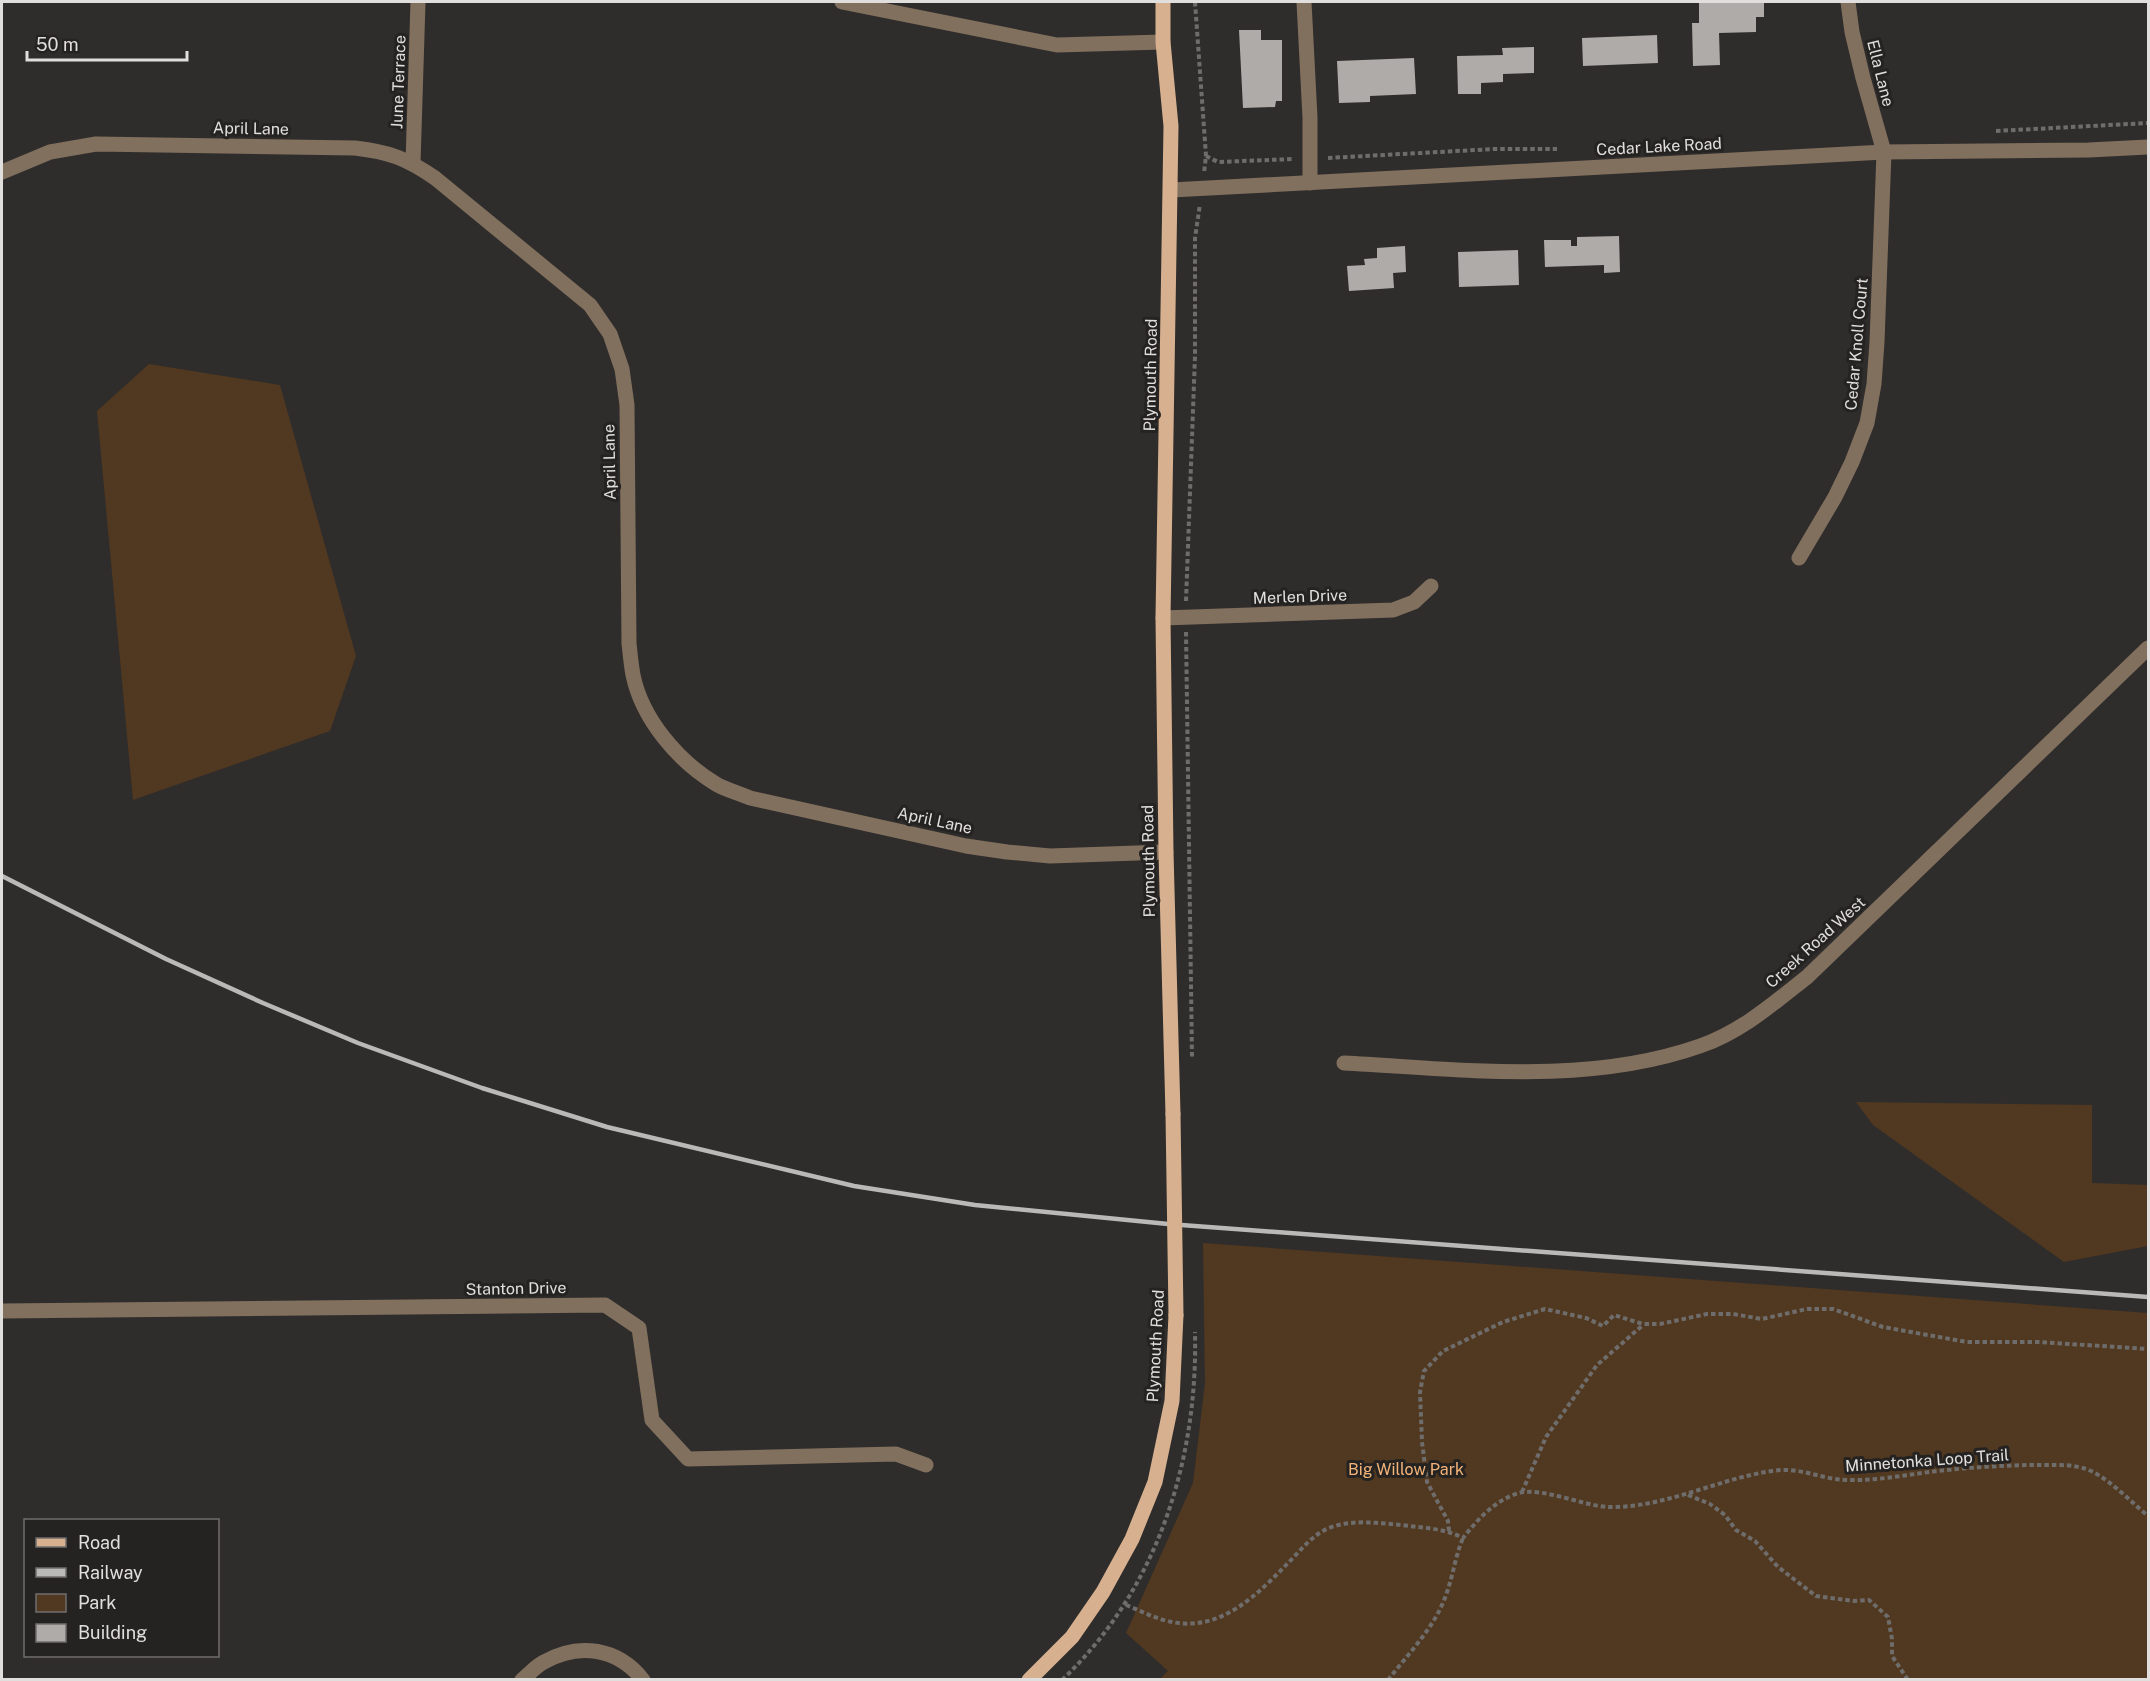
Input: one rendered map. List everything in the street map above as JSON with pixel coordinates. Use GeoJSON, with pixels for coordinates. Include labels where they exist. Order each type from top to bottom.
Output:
{"type":"FeatureCollection","features":[{"type":"Feature","properties":{"kind":"main road","name":"Plymouth Road"},"geometry":{"type":"LineString","coordinates":[[1029,1680],[1072,1637],[1103,1592],[1132,1539],[1151,1491],[1172,1401],[1176,1315],[1163,618],[1171,126],[1163,42],[1163,2]]}},
{"type":"Feature","properties":{"kind":"street","name":"June Terrace"},"geometry":{"type":"LineString","coordinates":[[413,163],[418,2]]}},
{"type":"Feature","properties":{"kind":"street"},"geometry":{"type":"LineString","coordinates":[[842,2],[1057,45],[1163,42]]}},
{"type":"Feature","properties":{"kind":"street"},"geometry":{"type":"LineString","coordinates":[[1304,2],[1310,118],[1310,183]]}},
{"type":"Feature","properties":{"kind":"street","name":"Ella Lane"},"geometry":{"type":"LineString","coordinates":[[1848,2],[1860,66],[1884,152]]}},
{"type":"Feature","properties":{"kind":"street","name":"April Lane"},"geometry":{"type":"LineString","coordinates":[[2,172],[50,152],[96,144],[355,148],[384,151],[413,163],[435,178],[590,305],[610,334],[622,369],[627,405],[629,643],[633,677],[646,709],[666,739],[689,765],[717,785],[750,798],[966,846],[1050,856],[1166,852]]}},
{"type":"Feature","properties":{"kind":"street","name":"Cedar Lake Road"},"geometry":{"type":"LineString","coordinates":[[1171,190],[1884,152],[2090,150],[2148,147]]}},
{"type":"Feature","properties":{"kind":"street","name":"Cedar Knoll Court"},"geometry":{"type":"LineString","coordinates":[[1799,558],[1835,497],[1867,423],[1874,384],[1877,342],[1884,152]]}},
{"type":"Feature","properties":{"kind":"street","name":"Merlen Drive"},"geometry":{"type":"LineString","coordinates":[[1163,618],[1393,610],[1414,602],[1431,586]]}},
{"type":"Feature","properties":{"kind":"street","name":"Creek Road West"},"geometry":{"type":"LineString","coordinates":[[1344,1063],[1518,1072],[1587,1070],[1648,1060],[1702,1046],[1712,1041],[1753,1019],[1807,977],[2148,648]]}},
{"type":"Feature","properties":{"kind":"street","name":"Stanton Drive"},"geometry":{"type":"LineString","coordinates":[[2,1311],[605,1305],[639,1328],[652,1420],[688,1459],[896,1454],[926,1465]]}},
{"type":"Feature","properties":{"kind":"street"},"geometry":{"type":"LineString","coordinates":[[522,1680],[544,1662],[559,1655],[592,1650],[616,1655],[635,1670],[643,1680]]}},
{"type":"Feature","properties":{"kind":"path"},"geometry":{"type":"LineString","coordinates":[[1191,1060],[1186,618],[1195,356],[1195,237],[1206,156],[1195,2]]}},
{"type":"Feature","properties":{"kind":"path"},"geometry":{"type":"LineString","coordinates":[[1449,1531],[1448,1521],[1427,1482],[1422,1442],[1420,1392],[1424,1371],[1443,1351],[1503,1322],[1545,1309],[1586,1318],[1603,1326],[1614,1315],[1643,1324],[1660,1324],[1707,1314],[1733,1314],[1762,1319],[1807,1309],[1833,1309],[1883,1327],[1967,1342],[2039,1342],[2148,1349]]}},
{"type":"Feature","properties":{"kind":"path"},"geometry":{"type":"LineString","coordinates":[[1388,1680],[1433,1621],[1446,1596],[1455,1555],[1463,1538],[1494,1506],[1522,1492],[1546,1437],[1597,1365],[1643,1324]]}},
{"type":"Feature","properties":{"kind":"path","name":"Minnetonka Loop Trail"},"geometry":{"type":"LineString","coordinates":[[1522,1492],[1539,1493],[1609,1507],[1688,1494],[1742,1476],[1775,1470],[1799,1470],[1845,1480],[1857,1480],[2012,1465],[2067,1465],[2085,1468],[2101,1477],[2148,1516]]}},
{"type":"Feature","properties":{"kind":"path"},"geometry":{"type":"LineString","coordinates":[[1688,1494],[1710,1504],[1725,1515],[1736,1530],[1755,1541],[1778,1567],[1816,1596],[1854,1601],[1869,1600],[1888,1617],[1892,1656],[1908,1680]]}},
{"type":"Feature","properties":{"kind":"path"},"geometry":{"type":"LineString","coordinates":[[1126,1605],[1173,1623],[1205,1622],[1235,1610],[1256,1596],[1313,1537],[1330,1527],[1374,1522],[1449,1531],[1463,1538]]}},
{"type":"Feature","properties":{"kind":"green space"},"geometry":{"type":"Polygon","coordinates":[[[149,364],[280,385],[356,656],[330,731],[133,800],[97,411],[149,364]]]}},
{"type":"Feature","properties":{"kind":"green space"},"geometry":{"type":"Polygon","coordinates":[[[1856,1102],[2092,1105],[2092,1183],[2148,1185],[2148,1246],[2064,1262],[1873,1125],[1856,1102]]]}},
{"type":"Feature","properties":{"kind":"green space","name":"Big Willow Park"},"geometry":{"type":"Polygon","coordinates":[[[1203,1243],[2148,1313],[2148,1679],[1160,1679],[1168,1671],[1126,1633],[1193,1483],[1205,1383],[1203,1243]]]}},
{"type":"Feature","properties":{"kind":"building"},"geometry":{"type":"Polygon","coordinates":[[[1699,2],[1764,2],[1764,17],[1756,17],[1756,32],[1719,33],[1720,65],[1693,66],[1692,23],[1699,23],[1699,2]]]}},
{"type":"Feature","properties":{"kind":"building"},"geometry":{"type":"Polygon","coordinates":[[[1239,30],[1261,30],[1261,40],[1282,40],[1282,101],[1276,101],[1275,107],[1243,108],[1239,30]]]}},
{"type":"Feature","properties":{"kind":"building"},"geometry":{"type":"Polygon","coordinates":[[[1657,35],[1658,63],[1583,66],[1582,38],[1657,35]]]}},
{"type":"Feature","properties":{"kind":"building"},"geometry":{"type":"Polygon","coordinates":[[[1534,47],[1534,73],[1503,74],[1503,82],[1481,83],[1481,94],[1458,94],[1457,56],[1503,55],[1502,48],[1534,47]]]}},
{"type":"Feature","properties":{"kind":"building"},"geometry":{"type":"Polygon","coordinates":[[[1414,58],[1416,94],[1370,96],[1370,102],[1339,103],[1337,61],[1414,58]]]}},
{"type":"Feature","properties":{"kind":"building"},"geometry":{"type":"Polygon","coordinates":[[[1619,236],[1620,272],[1604,273],[1604,265],[1545,267],[1544,240],[1571,240],[1571,246],[1577,246],[1577,237],[1619,236]]]}},
{"type":"Feature","properties":{"kind":"building"},"geometry":{"type":"Polygon","coordinates":[[[1405,246],[1406,272],[1393,273],[1394,288],[1349,291],[1347,266],[1365,265],[1364,259],[1377,258],[1377,248],[1405,246]]]}},
{"type":"Feature","properties":{"kind":"building"},"geometry":{"type":"Polygon","coordinates":[[[1518,250],[1519,285],[1459,287],[1458,252],[1518,250]]]}},
{"type":"Feature","properties":{"kind":"railway"},"geometry":{"type":"LineString","coordinates":[[2,876],[166,959],[358,1043],[482,1088],[607,1127],[854,1186],[975,1205],[1168,1224],[2148,1297]]}}]}
